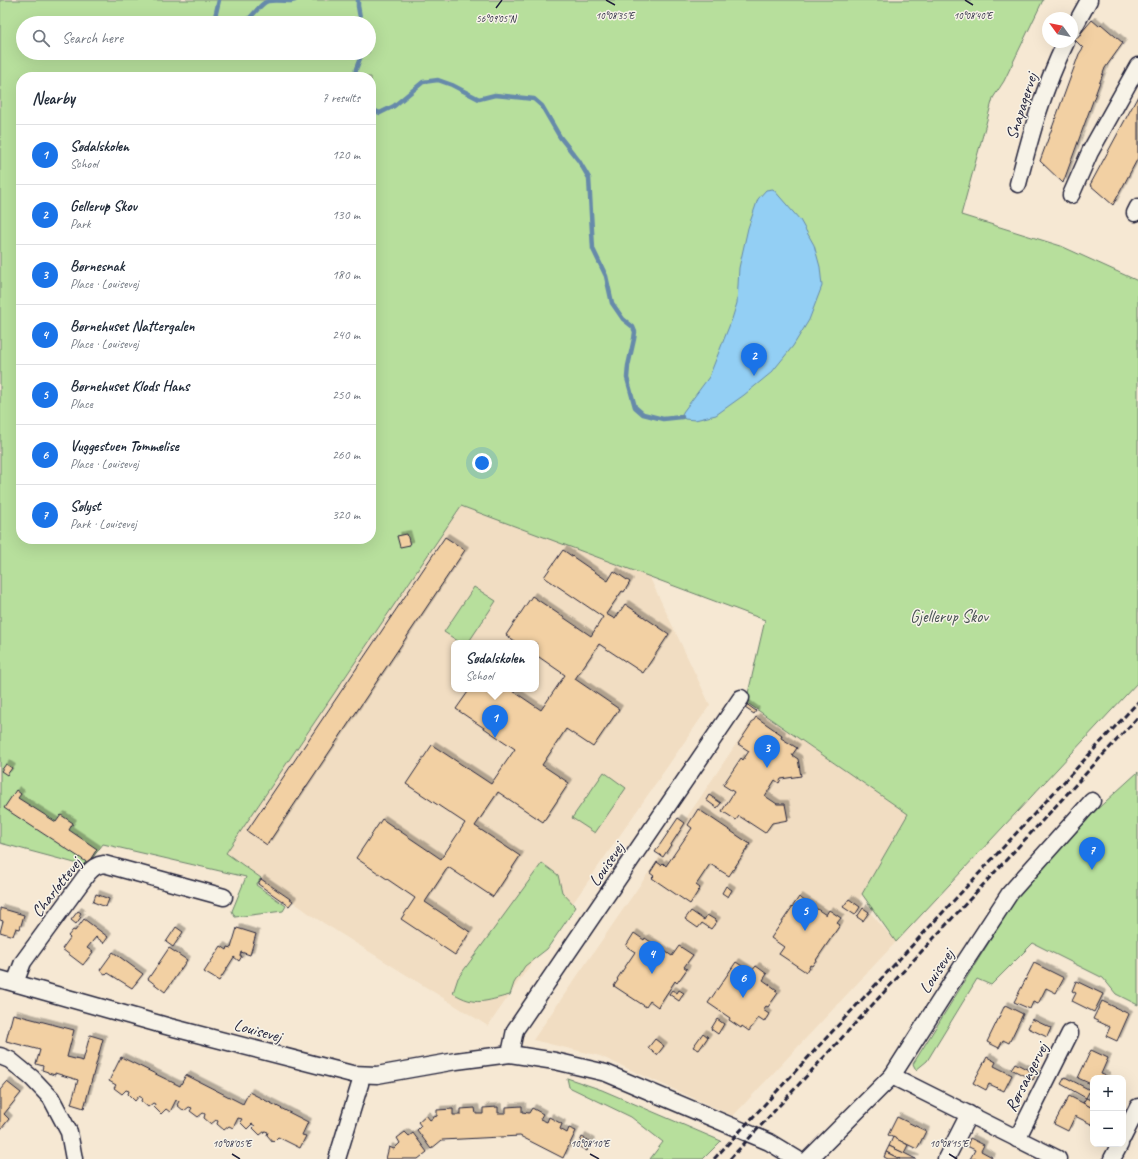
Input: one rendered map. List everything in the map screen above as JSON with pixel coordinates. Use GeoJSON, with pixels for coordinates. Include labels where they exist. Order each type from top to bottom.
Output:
{"type":"FeatureCollection","features":[{"type":"Feature","properties":{"kind":"street"},"geometry":{"type":"LineString","coordinates":[[1078,20],[1089,0]]}},
{"type":"Feature","properties":{"kind":"street","name":"Snapagervej"},"geometry":{"type":"LineString","coordinates":[[1018,184],[1034,121],[1054,66],[1063,48]]}},
{"type":"Feature","properties":{"kind":"street"},"geometry":{"type":"LineString","coordinates":[[1070,195],[1090,152],[1138,66]]}},
{"type":"Feature","properties":{"kind":"street","name":"Louisevej"},"geometry":{"type":"LineString","coordinates":[[510,1054],[515,1030],[741,698]]}},
{"type":"Feature","properties":{"kind":"street","name":"Louisevej"},"geometry":{"type":"LineString","coordinates":[[809,1159],[892,1076],[1010,894],[1092,801]]}},
{"type":"Feature","properties":{"kind":"street","name":"Charlottevej"},"geometry":{"type":"LineString","coordinates":[[7,981],[88,873],[92,868],[98,865],[104,864],[224,897]]}},
{"type":"Feature","properties":{"kind":"street","name":"Louisevej"},"geometry":{"type":"LineString","coordinates":[[7,981],[331,1070],[361,1075],[392,1073],[456,1061],[510,1054],[555,1061],[606,1073],[769,1142],[796,1159]]}},
{"type":"Feature","properties":{"kind":"street","name":"Rørsangervej"},"geometry":{"type":"LineString","coordinates":[[1017,1139],[1070,1033]]}},
{"type":"Feature","properties":{"kind":"street"},"geometry":{"type":"LineString","coordinates":[[0,1056],[10,1060],[32,1078],[51,1098],[69,1132],[74,1159]]}},
{"type":"Feature","properties":{"kind":"street"},"geometry":{"type":"LineString","coordinates":[[337,1159],[360,1084],[361,1075]]}},
{"type":"Feature","properties":{"kind":"street","name":"Rørsangervej"},"geometry":{"type":"LineString","coordinates":[[892,1076],[1017,1139],[1051,1158]]}},
{"type":"Feature","properties":{"kind":"street"},"geometry":{"type":"LineString","coordinates":[[1126,1131],[1138,1107]]}},
{"type":"Feature","properties":{"kind":"street"},"geometry":{"type":"LineString","coordinates":[[946,1159],[968,1114]]}},
{"type":"Feature","properties":{"kind":"street"},"geometry":{"type":"LineString","coordinates":[[1112,1159],[1118,1147]]}},
{"type":"Feature","properties":{"kind":"shaded area"},"geometry":{"type":"Polygon","coordinates":[[[461,506],[649,576],[710,705],[488,1026],[314,917],[226,853],[461,506]]]}},
{"type":"Feature","properties":{"kind":"shaded area"},"geometry":{"type":"Polygon","coordinates":[[[758,711],[908,814],[859,900],[896,942],[733,1116],[600,1056],[533,1040],[700,798],[758,711]]]}},
{"type":"Feature","properties":{"kind":"green space","name":"Gjellerup Skov"},"geometry":{"type":"Polygon","coordinates":[[[0,0],[1043,0],[1004,81],[993,98],[961,215],[1061,246],[1138,281],[1138,682],[896,942],[862,894],[908,814],[746,702],[765,620],[461,506],[226,853],[261,878],[256,885],[286,906],[283,911],[235,917],[232,911],[246,877],[103,844],[86,866],[0,843],[0,0]]]}},
{"type":"Feature","properties":{"kind":"green space"},"geometry":{"type":"Polygon","coordinates":[[[474,587],[496,601],[470,640],[456,640],[444,632],[474,587]]]}},
{"type":"Feature","properties":{"kind":"green space"},"geometry":{"type":"Polygon","coordinates":[[[604,772],[626,788],[595,833],[572,818],[604,772]]]}},
{"type":"Feature","properties":{"kind":"green space"},"geometry":{"type":"Polygon","coordinates":[[[1138,772],[1138,1005],[1116,994],[1103,978],[1033,943],[991,985],[977,979],[927,1061],[916,1070],[913,1064],[1019,894],[1079,824],[1084,824],[1093,813],[1138,772]]]}},
{"type":"Feature","properties":{"kind":"green space"},"geometry":{"type":"Polygon","coordinates":[[[542,863],[558,875],[562,892],[576,907],[547,949],[525,966],[514,983],[510,995],[481,1002],[468,1000],[453,993],[458,978],[542,863]]]}},
{"type":"Feature","properties":{"kind":"green space"},"geometry":{"type":"Polygon","coordinates":[[[567,1078],[602,1090],[721,1141],[703,1159],[650,1159],[663,1142],[631,1117],[569,1087],[567,1078]]]}},
{"type":"Feature","properties":{"kind":"water"},"geometry":{"type":"Polygon","coordinates":[[[773,189],[800,220],[814,245],[820,267],[822,286],[809,320],[793,346],[772,372],[744,395],[716,415],[695,420],[685,419],[682,417],[683,412],[709,377],[732,319],[737,303],[739,268],[748,228],[758,199],[766,190],[773,189]]]}},
{"type":"Feature","properties":{"kind":"building"},"geometry":{"type":"Polygon","coordinates":[[[1092,20],[1099,26],[1101,24],[1123,43],[1105,68],[1063,183],[1040,161],[1079,54],[1083,48],[1078,43],[1078,36],[1092,20]]]}},
{"type":"Feature","properties":{"kind":"building"},"geometry":{"type":"Polygon","coordinates":[[[1138,96],[1138,158],[1113,205],[1090,185],[1138,96]]]}},
{"type":"Feature","properties":{"kind":"building"},"geometry":{"type":"Polygon","coordinates":[[[407,534],[410,545],[400,547],[397,536],[407,534]]]}},
{"type":"Feature","properties":{"kind":"building"},"geometry":{"type":"Polygon","coordinates":[[[445,537],[465,550],[267,845],[247,831],[445,537]]]}},
{"type":"Feature","properties":{"kind":"building"},"geometry":{"type":"Polygon","coordinates":[[[563,550],[608,581],[614,571],[630,582],[606,614],[615,619],[625,604],[669,634],[643,673],[599,644],[575,679],[619,709],[593,747],[566,729],[542,765],[569,783],[543,822],[498,792],[475,826],[520,856],[493,897],[448,867],[425,902],[470,932],[455,955],[401,919],[415,898],[356,858],[382,819],[441,859],[465,823],[406,784],[432,745],[491,784],[515,749],[456,709],[468,692],[514,692],[541,710],[565,675],[539,657],[539,640],[514,640],[506,635],[532,596],[591,636],[603,617],[544,577],[563,550]]]}},
{"type":"Feature","properties":{"kind":"building"},"geometry":{"type":"Polygon","coordinates":[[[745,703],[756,711],[754,714],[742,706],[745,703]]]}},
{"type":"Feature","properties":{"kind":"building"},"geometry":{"type":"Polygon","coordinates":[[[756,717],[782,735],[781,738],[797,748],[792,755],[798,759],[801,776],[781,779],[779,783],[775,780],[765,796],[777,804],[785,804],[788,820],[772,823],[765,833],[739,816],[736,820],[722,811],[734,792],[723,785],[741,758],[743,760],[749,751],[738,744],[756,717]]]}},
{"type":"Feature","properties":{"kind":"building"},"geometry":{"type":"Polygon","coordinates":[[[6,764],[12,768],[7,775],[1,771],[6,764]]]}},
{"type":"Feature","properties":{"kind":"building"},"geometry":{"type":"Polygon","coordinates":[[[16,790],[21,794],[18,798],[56,822],[61,815],[73,823],[69,830],[97,849],[88,863],[4,808],[16,790]]]}},
{"type":"Feature","properties":{"kind":"building"},"geometry":{"type":"Polygon","coordinates":[[[709,795],[721,803],[717,808],[706,800],[709,795]]]}},
{"type":"Feature","properties":{"kind":"building"},"geometry":{"type":"Polygon","coordinates":[[[698,809],[750,844],[729,876],[710,864],[696,885],[700,888],[690,904],[652,878],[654,876],[650,873],[657,862],[661,865],[663,863],[666,866],[692,828],[688,825],[698,809]]]}},
{"type":"Feature","properties":{"kind":"building"},"geometry":{"type":"Polygon","coordinates":[[[678,818],[685,823],[663,857],[655,852],[678,818]]]}},
{"type":"Feature","properties":{"kind":"building"},"geometry":{"type":"Polygon","coordinates":[[[261,879],[293,901],[289,906],[258,884],[261,879]]]}},
{"type":"Feature","properties":{"kind":"building"},"geometry":{"type":"Polygon","coordinates":[[[726,886],[732,890],[728,897],[722,893],[726,886]]]}},
{"type":"Feature","properties":{"kind":"building"},"geometry":{"type":"Polygon","coordinates":[[[96,894],[109,899],[106,907],[93,902],[96,894]]]}},
{"type":"Feature","properties":{"kind":"building"},"geometry":{"type":"Polygon","coordinates":[[[799,897],[826,915],[829,910],[841,918],[837,923],[840,925],[812,966],[810,965],[806,972],[779,954],[784,947],[771,938],[799,897]]]}},
{"type":"Feature","properties":{"kind":"building"},"geometry":{"type":"Polygon","coordinates":[[[849,899],[860,907],[855,915],[843,907],[849,899]]]}},
{"type":"Feature","properties":{"kind":"building"},"geometry":{"type":"Polygon","coordinates":[[[0,908],[24,915],[20,929],[16,928],[13,936],[0,932],[3,921],[0,920],[0,908]]]}},
{"type":"Feature","properties":{"kind":"building"},"geometry":{"type":"Polygon","coordinates":[[[863,908],[869,912],[863,921],[857,917],[863,908]]]}},
{"type":"Feature","properties":{"kind":"building"},"geometry":{"type":"Polygon","coordinates":[[[78,911],[81,913],[79,916],[81,917],[76,924],[71,920],[78,911]]]}},
{"type":"Feature","properties":{"kind":"building"},"geometry":{"type":"Polygon","coordinates":[[[691,911],[704,920],[707,915],[717,921],[711,929],[702,923],[698,928],[685,919],[691,911]]]}},
{"type":"Feature","properties":{"kind":"building"},"geometry":{"type":"Polygon","coordinates":[[[84,919],[108,937],[104,943],[96,937],[87,948],[93,952],[83,965],[62,949],[70,938],[68,936],[73,930],[75,931],[84,919]]]}},
{"type":"Feature","properties":{"kind":"building"},"geometry":{"type":"Polygon","coordinates":[[[176,927],[183,932],[173,947],[166,942],[176,927]]]}},
{"type":"Feature","properties":{"kind":"building"},"geometry":{"type":"Polygon","coordinates":[[[237,928],[256,934],[250,955],[241,952],[240,956],[242,956],[239,961],[234,957],[219,981],[204,972],[221,946],[227,950],[228,947],[231,948],[237,928]]]}},
{"type":"Feature","properties":{"kind":"building"},"geometry":{"type":"Polygon","coordinates":[[[634,933],[644,940],[645,938],[672,956],[679,946],[693,955],[684,967],[687,969],[677,983],[675,981],[658,1007],[650,1001],[646,1007],[614,986],[635,952],[626,946],[634,933]]]}},
{"type":"Feature","properties":{"kind":"building"},"geometry":{"type":"Polygon","coordinates":[[[169,948],[187,960],[165,992],[148,979],[169,948]]]}},
{"type":"Feature","properties":{"kind":"building"},"geometry":{"type":"Polygon","coordinates":[[[113,952],[143,974],[132,988],[108,973],[106,975],[100,970],[113,952]]]}},
{"type":"Feature","properties":{"kind":"building"},"geometry":{"type":"Polygon","coordinates":[[[736,962],[751,972],[756,966],[767,974],[763,980],[777,990],[775,991],[778,993],[768,1007],[766,1006],[763,1010],[769,1014],[764,1022],[758,1018],[749,1031],[742,1026],[741,1028],[729,1020],[730,1018],[708,1003],[736,962]]]}},
{"type":"Feature","properties":{"kind":"building"},"geometry":{"type":"Polygon","coordinates":[[[1034,963],[1064,978],[1056,993],[1046,988],[1038,1004],[1033,1002],[1030,1009],[1014,1002],[1034,963]]]}},
{"type":"Feature","properties":{"kind":"building"},"geometry":{"type":"Polygon","coordinates":[[[1076,981],[1103,994],[1094,1012],[1072,1001],[1076,993],[1072,991],[1076,981]]]}},
{"type":"Feature","properties":{"kind":"building"},"geometry":{"type":"Polygon","coordinates":[[[672,990],[677,993],[679,990],[684,993],[679,1001],[669,994],[672,990]]]}},
{"type":"Feature","properties":{"kind":"building"},"geometry":{"type":"Polygon","coordinates":[[[1102,1001],[1129,1014],[1117,1041],[1106,1036],[1110,1027],[1093,1019],[1102,1001]]]}},
{"type":"Feature","properties":{"kind":"building"},"geometry":{"type":"Polygon","coordinates":[[[1005,1005],[1023,1014],[1009,1043],[1003,1040],[999,1048],[987,1042],[1005,1005]]]}},
{"type":"Feature","properties":{"kind":"building"},"geometry":{"type":"Polygon","coordinates":[[[13,1014],[74,1030],[67,1057],[83,1061],[90,1035],[103,1039],[84,1108],[71,1104],[78,1080],[55,1073],[55,1075],[42,1070],[43,1066],[36,1064],[40,1050],[6,1041],[13,1014]]]}},
{"type":"Feature","properties":{"kind":"building"},"geometry":{"type":"Polygon","coordinates":[[[717,1019],[724,1024],[718,1034],[711,1029],[717,1019]]]}},
{"type":"Feature","properties":{"kind":"building"},"geometry":{"type":"Polygon","coordinates":[[[1032,1019],[1051,1028],[1047,1037],[1028,1028],[1032,1019]]]}},
{"type":"Feature","properties":{"kind":"building"},"geometry":{"type":"Polygon","coordinates":[[[703,1033],[708,1037],[699,1050],[693,1047],[703,1033]]]}},
{"type":"Feature","properties":{"kind":"building"},"geometry":{"type":"Polygon","coordinates":[[[655,1039],[664,1046],[657,1055],[648,1048],[655,1039]]]}},
{"type":"Feature","properties":{"kind":"building"},"geometry":{"type":"Polygon","coordinates":[[[1091,1050],[1108,1058],[1101,1074],[1104,1075],[1090,1075],[1090,1084],[1078,1078],[1091,1050]]]}},
{"type":"Feature","properties":{"kind":"building"},"geometry":{"type":"Polygon","coordinates":[[[121,1057],[180,1086],[186,1075],[243,1104],[249,1092],[308,1122],[302,1135],[306,1136],[300,1148],[278,1137],[273,1142],[267,1135],[268,1132],[265,1131],[260,1135],[253,1128],[255,1126],[252,1124],[247,1129],[240,1122],[242,1119],[238,1118],[233,1128],[229,1126],[224,1130],[217,1124],[218,1121],[216,1120],[211,1124],[204,1118],[205,1114],[203,1113],[198,1117],[190,1111],[192,1108],[189,1107],[184,1111],[177,1105],[179,1101],[176,1100],[170,1112],[166,1109],[161,1114],[154,1107],[155,1104],[153,1103],[148,1107],[141,1101],[142,1098],[139,1096],[135,1101],[128,1094],[129,1091],[126,1090],[122,1094],[114,1088],[116,1085],[109,1081],[121,1057]]]}},
{"type":"Feature","properties":{"kind":"building"},"geometry":{"type":"Polygon","coordinates":[[[987,1057],[996,1062],[994,1066],[1012,1075],[1004,1091],[989,1084],[986,1090],[973,1083],[987,1057]]]}},
{"type":"Feature","properties":{"kind":"building"},"geometry":{"type":"Polygon","coordinates":[[[1015,1063],[1036,1074],[1033,1080],[1011,1069],[1015,1063]]]}},
{"type":"Feature","properties":{"kind":"building"},"geometry":{"type":"Polygon","coordinates":[[[1065,1077],[1090,1090],[1086,1098],[1061,1084],[1065,1077]]]}},
{"type":"Feature","properties":{"kind":"building"},"geometry":{"type":"Polygon","coordinates":[[[7,1082],[21,1093],[4,1114],[9,1119],[1,1129],[0,1090],[7,1082]]]}},
{"type":"Feature","properties":{"kind":"building"},"geometry":{"type":"Polygon","coordinates":[[[1069,1096],[1090,1106],[1090,1124],[1075,1116],[1068,1131],[1054,1124],[1069,1096]]]}},
{"type":"Feature","properties":{"kind":"building"},"geometry":{"type":"Polygon","coordinates":[[[1086,1098],[1090,1100],[1090,1106],[1083,1103],[1086,1098]]]}},
{"type":"Feature","properties":{"kind":"building"},"geometry":{"type":"Polygon","coordinates":[[[522,1106],[522,1112],[529,1113],[532,1108],[543,1114],[540,1119],[547,1122],[549,1117],[562,1124],[560,1129],[567,1133],[569,1128],[576,1131],[563,1158],[520,1136],[442,1140],[431,1149],[417,1130],[421,1126],[418,1122],[426,1115],[430,1120],[437,1116],[437,1110],[453,1109],[453,1115],[461,1115],[461,1109],[475,1108],[476,1114],[483,1114],[483,1108],[498,1107],[498,1113],[506,1113],[506,1107],[522,1106]]]}},
{"type":"Feature","properties":{"kind":"building"},"geometry":{"type":"Polygon","coordinates":[[[897,1117],[926,1131],[917,1149],[888,1135],[897,1117]]]}},
{"type":"Feature","properties":{"kind":"building"},"geometry":{"type":"Polygon","coordinates":[[[405,1132],[409,1136],[413,1133],[427,1152],[418,1159],[386,1159],[389,1147],[394,1149],[400,1143],[397,1138],[405,1132]]]}},
{"type":"Feature","properties":{"kind":"building"},"geometry":{"type":"Polygon","coordinates":[[[582,1137],[591,1142],[587,1151],[578,1146],[582,1137]]]}},
{"type":"Feature","properties":{"kind":"building"},"geometry":{"type":"Polygon","coordinates":[[[893,1137],[908,1145],[904,1153],[889,1146],[893,1137]]]}},
{"type":"Feature","properties":{"kind":"building"},"geometry":{"type":"Polygon","coordinates":[[[970,1138],[984,1145],[981,1151],[992,1157],[991,1159],[970,1159],[975,1150],[967,1146],[970,1138]]]}},
{"type":"Feature","properties":{"kind":"building"},"geometry":{"type":"Polygon","coordinates":[[[889,1146],[916,1159],[900,1159],[886,1152],[889,1146]]]}},
{"type":"Feature","properties":{"kind":"building"},"geometry":{"type":"Polygon","coordinates":[[[886,1152],[900,1159],[888,1159],[884,1157],[886,1152]]]}},
{"type":"Feature","properties":{"kind":"waterway"},"geometry":{"type":"LineString","coordinates":[[215,16],[219,0]]}},
{"type":"Feature","properties":{"kind":"waterway"},"geometry":{"type":"LineString","coordinates":[[252,16],[265,2],[295,0]]}},
{"type":"Feature","properties":{"kind":"waterway"},"geometry":{"type":"LineString","coordinates":[[358,0],[360,16]]}},
{"type":"Feature","properties":{"kind":"waterway"},"geometry":{"type":"LineString","coordinates":[[356,72],[359,60]]}},
{"type":"Feature","properties":{"kind":"waterway"},"geometry":{"type":"LineString","coordinates":[[376,111],[380,113],[394,106],[423,82],[438,80],[452,85],[479,99],[495,95],[534,99],[542,106],[560,137],[579,161],[589,178],[593,249],[606,276],[612,303],[623,319],[633,327],[635,332],[627,378],[635,407],[643,414],[663,419],[682,417]]}},
{"type":"Feature","properties":{"kind":"railway"},"geometry":{"type":"LineString","coordinates":[[714,1159],[1138,702]]}},
{"type":"Feature","properties":{"kind":"railway"},"geometry":{"type":"LineString","coordinates":[[730,1159],[1138,717]]}},
{"type":"Feature","properties":{"kind":"place","name":"Gellerup Skov"},"geometry":{"type":"Point","coordinates":[754,376]}},
{"type":"Feature","properties":{"kind":"place","name":"Sødalskolen"},"geometry":{"type":"Point","coordinates":[495,738]}},
{"type":"Feature","properties":{"kind":"place","name":"Børnesnak"},"geometry":{"type":"Point","coordinates":[767,768]}},
{"type":"Feature","properties":{"kind":"place","name":"Sølyst"},"geometry":{"type":"Point","coordinates":[1092,870]}},
{"type":"Feature","properties":{"kind":"place","name":"Børnehuset Klods Hans"},"geometry":{"type":"Point","coordinates":[805,931]}},
{"type":"Feature","properties":{"kind":"place","name":"Børnehuset Nattergalen"},"geometry":{"type":"Point","coordinates":[652,974]}},
{"type":"Feature","properties":{"kind":"place","name":"Vuggestuen Tommelise"},"geometry":{"type":"Point","coordinates":[743,998]}}]}
